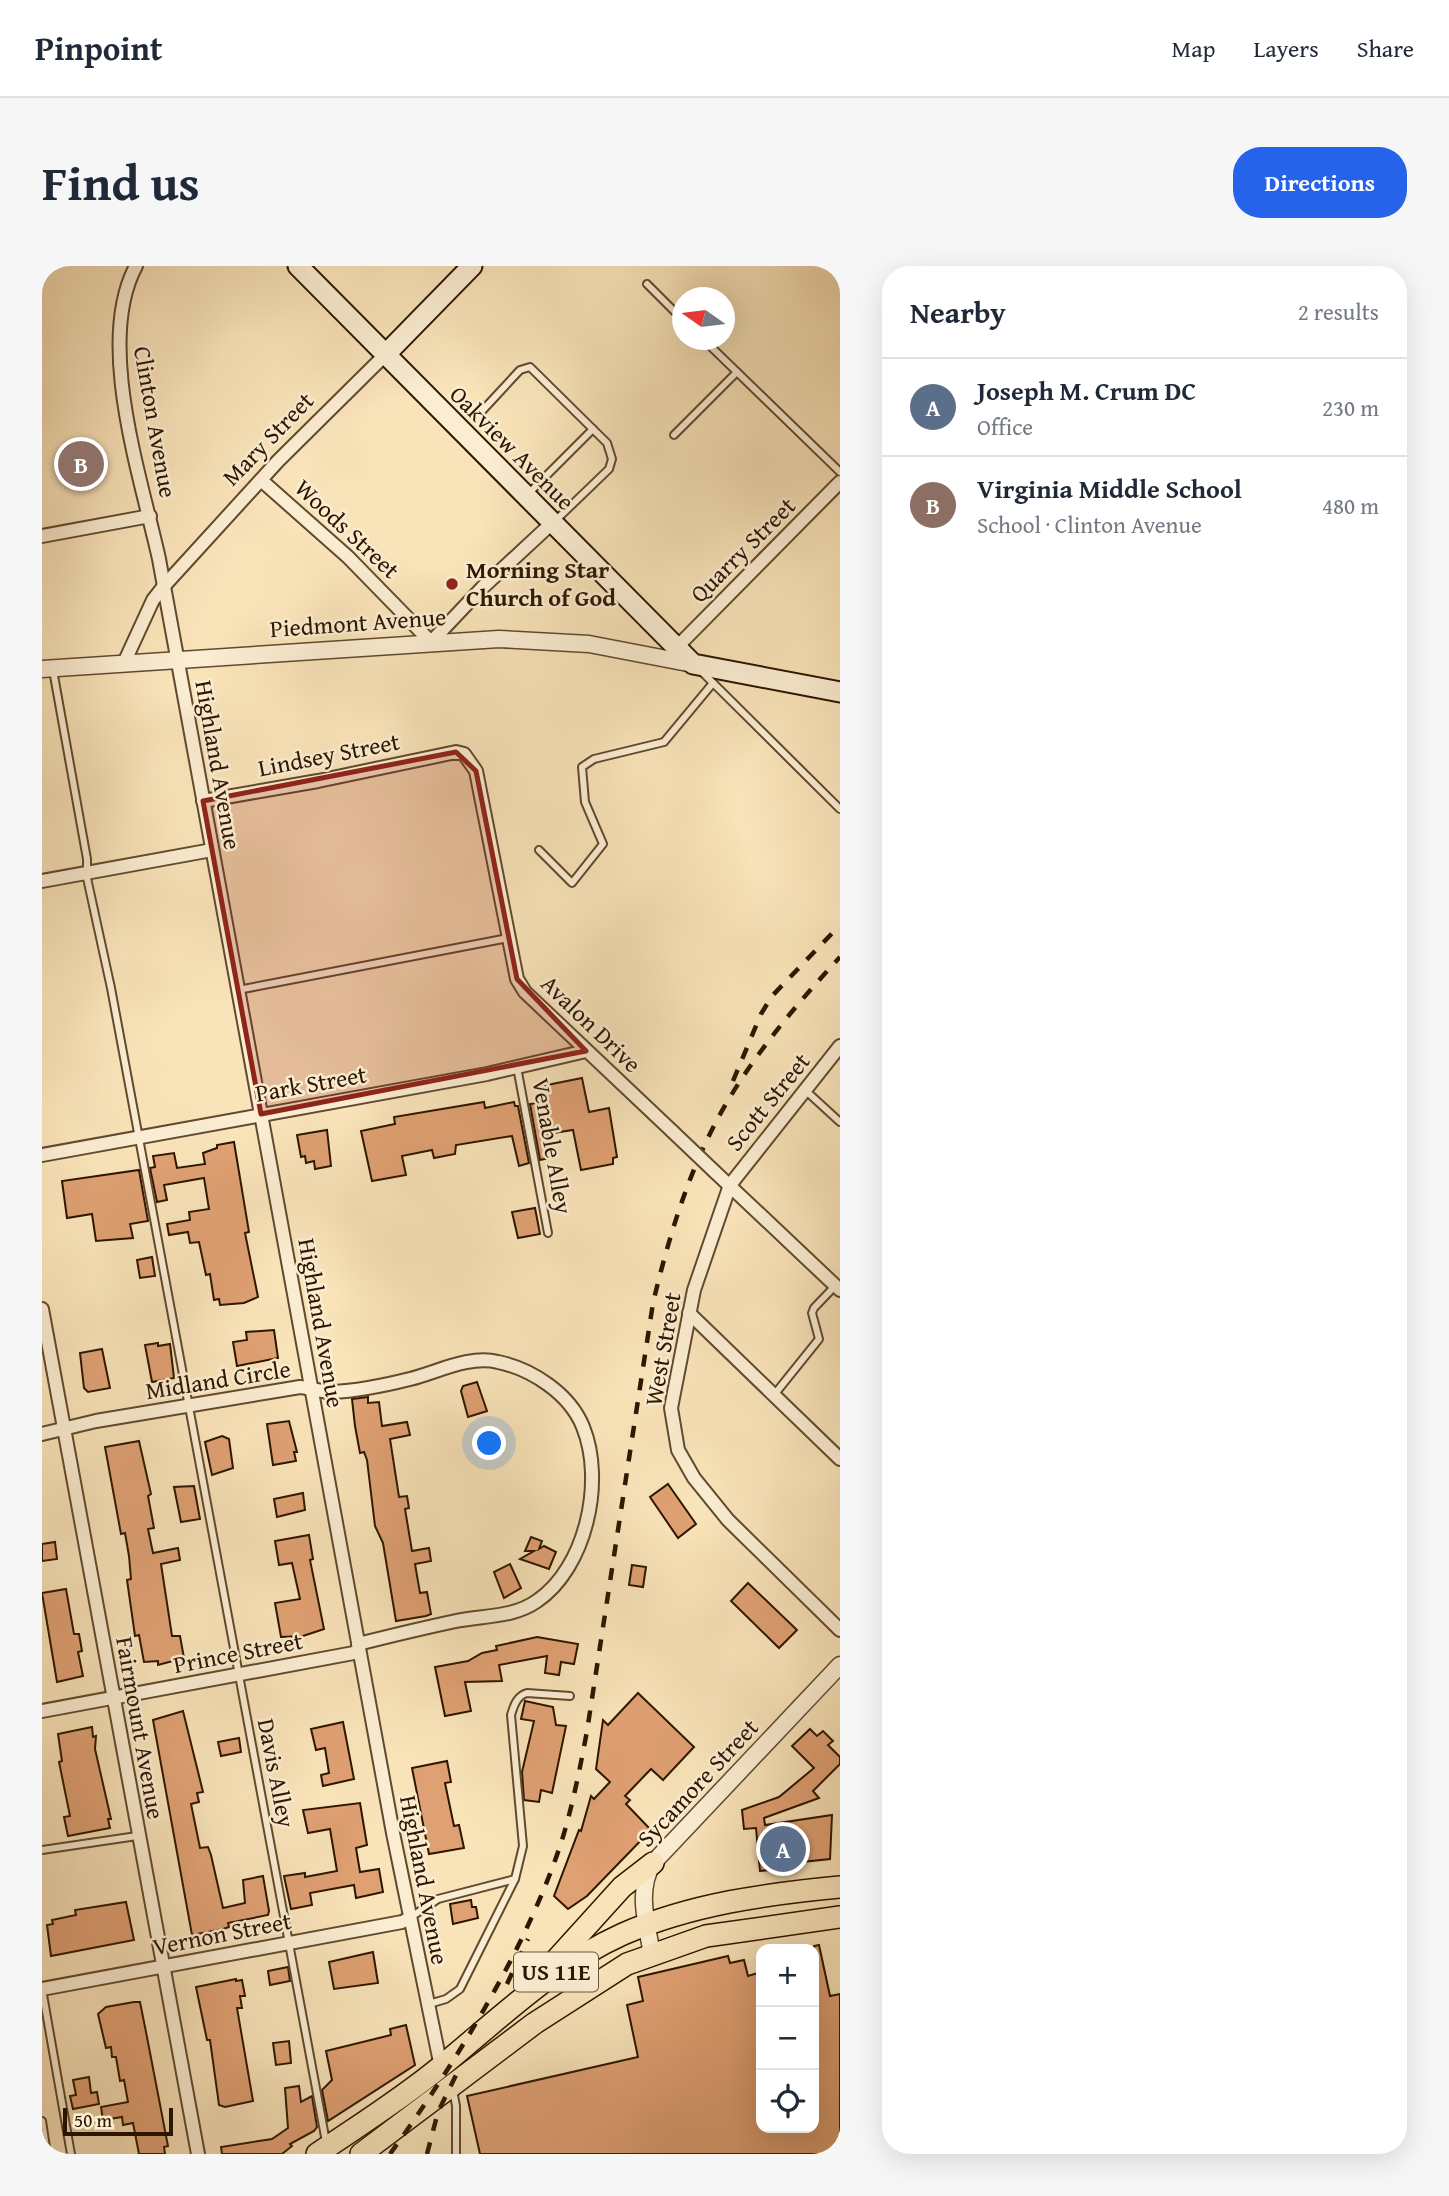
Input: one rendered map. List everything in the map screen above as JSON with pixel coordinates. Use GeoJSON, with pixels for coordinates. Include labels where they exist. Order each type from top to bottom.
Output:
{"type":"FeatureCollection","features":[{"type":"Feature","properties":{"kind":"highway"},"geometry":{"type":"LineString","coordinates":[[530,1991],[566,1947],[622,1887],[653,1863]]}},
{"type":"Feature","properties":{"kind":"highway","name":"US 11E"},"geometry":{"type":"LineString","coordinates":[[361,2154],[446,2077],[530,1991],[586,1953],[647,1925],[742,1898],[840,1887]]}},
{"type":"Feature","properties":{"kind":"highway","name":"US 11E"},"geometry":{"type":"LineString","coordinates":[[322,2151],[392,2105],[446,2077],[627,1964],[706,1936],[744,1928],[840,1917]]}},
{"type":"Feature","properties":{"kind":"main road","name":"Oakview Avenue"},"geometry":{"type":"LineString","coordinates":[[298,266],[693,664]]}},
{"type":"Feature","properties":{"kind":"main road","name":"Mary Street"},"geometry":{"type":"LineString","coordinates":[[384,355],[472,266]]}},
{"type":"Feature","properties":{"kind":"main road","name":"Piedmont Avenue"},"geometry":{"type":"LineString","coordinates":[[693,664],[840,692]]}},
{"type":"Feature","properties":{"kind":"street","name":"Clinton Avenue"},"geometry":{"type":"LineString","coordinates":[[136,266],[121,311],[119,348],[131,430],[164,586]]}},
{"type":"Feature","properties":{"kind":"street","name":"Mary Street"},"geometry":{"type":"LineString","coordinates":[[124,663],[152,600],[261,480],[384,355]]}},
{"type":"Feature","properties":{"kind":"street","name":"Woods Street"},"geometry":{"type":"LineString","coordinates":[[261,480],[348,557],[431,642]]}},
{"type":"Feature","properties":{"kind":"street","name":"Quarry Street"},"geometry":{"type":"LineString","coordinates":[[676,648],[840,482]]}},
{"type":"Feature","properties":{"kind":"street"},"geometry":{"type":"LineString","coordinates":[[42,536],[150,516]]}},
{"type":"Feature","properties":{"kind":"street"},"geometry":{"type":"LineString","coordinates":[[431,642],[482,588],[552,523]]}},
{"type":"Feature","properties":{"kind":"street","name":"Highland Avenue"},"geometry":{"type":"LineString","coordinates":[[164,586],[358,1648],[427,2005],[446,2077]]}},
{"type":"Feature","properties":{"kind":"street","name":"Piedmont Avenue"},"geometry":{"type":"LineString","coordinates":[[47,669],[431,642],[549,640],[693,664]]}},
{"type":"Feature","properties":{"kind":"street","name":"Lindsey Street"},"geometry":{"type":"LineString","coordinates":[[203,801],[318,781],[456,752],[464,754]]}},
{"type":"Feature","properties":{"kind":"street","name":"Avalon Drive"},"geometry":{"type":"LineString","coordinates":[[464,754],[476,771],[513,967],[525,992],[838,1288]]}},
{"type":"Feature","properties":{"kind":"street"},"geometry":{"type":"LineString","coordinates":[[42,881],[212,850]]}},
{"type":"Feature","properties":{"kind":"street","name":"Scott Street"},"geometry":{"type":"LineString","coordinates":[[730,1185],[840,1046]]}},
{"type":"Feature","properties":{"kind":"street","name":"Park Street"},"geometry":{"type":"LineString","coordinates":[[42,1155],[517,1067],[586,1051]]}},
{"type":"Feature","properties":{"kind":"street","name":"West Street"},"geometry":{"type":"LineString","coordinates":[[730,1185],[689,1313],[671,1408],[673,1430],[685,1464],[728,1520],[840,1630]]}},
{"type":"Feature","properties":{"kind":"street","name":"Fairmount Avenue"},"geometry":{"type":"LineString","coordinates":[[42,1309],[66,1427],[137,1836],[198,2154]]}},
{"type":"Feature","properties":{"kind":"street"},"geometry":{"type":"LineString","coordinates":[[689,1313],[840,1459]]}},
{"type":"Feature","properties":{"kind":"street","name":"Midland Circle"},"geometry":{"type":"LineString","coordinates":[[42,1434],[66,1427],[300,1387],[332,1392],[408,1380],[472,1362],[497,1362],[541,1379],[575,1412],[588,1442],[590,1495],[587,1523],[580,1546],[568,1568],[540,1599],[512,1613],[457,1620],[358,1648]]}},
{"type":"Feature","properties":{"kind":"street","name":"Prince Street"},"geometry":{"type":"LineString","coordinates":[[42,1711],[358,1648]]}},
{"type":"Feature","properties":{"kind":"street","name":"Sycamore Street"},"geometry":{"type":"LineString","coordinates":[[652,1954],[644,1882],[653,1863],[840,1665]]}},
{"type":"Feature","properties":{"kind":"street","name":"Vernon Street"},"geometry":{"type":"LineString","coordinates":[[42,1989],[410,1918]]}},
{"type":"Feature","properties":{"kind":"lane"},"geometry":{"type":"LineString","coordinates":[[647,284],[672,308]]}},
{"type":"Feature","properties":{"kind":"lane"},"geometry":{"type":"LineString","coordinates":[[714,350],[840,472]]}},
{"type":"Feature","properties":{"kind":"lane"},"geometry":{"type":"LineString","coordinates":[[482,411],[520,370],[530,367],[593,429],[610,450],[609,469],[552,523]]}},
{"type":"Feature","properties":{"kind":"lane"},"geometry":{"type":"LineString","coordinates":[[674,435],[737,372]]}},
{"type":"Feature","properties":{"kind":"lane"},"geometry":{"type":"LineString","coordinates":[[526,497],[593,429]]}},
{"type":"Feature","properties":{"kind":"lane"},"geometry":{"type":"LineString","coordinates":[[693,664],[839,806]]}},
{"type":"Feature","properties":{"kind":"lane","name":"Davis Alley"},"geometry":{"type":"LineString","coordinates":[[47,669],[189,1405],[288,1943],[322,2151]]}},
{"type":"Feature","properties":{"kind":"lane"},"geometry":{"type":"LineString","coordinates":[[539,850],[572,883],[603,844],[584,802],[582,767],[594,759],[664,742],[713,683]]}},
{"type":"Feature","properties":{"kind":"lane"},"geometry":{"type":"LineString","coordinates":[[238,990],[508,938]]}},
{"type":"Feature","properties":{"kind":"lane","name":"Venable Alley"},"geometry":{"type":"LineString","coordinates":[[517,1067],[548,1233]]}},
{"type":"Feature","properties":{"kind":"lane"},"geometry":{"type":"LineString","coordinates":[[805,1090],[840,1122]]}},
{"type":"Feature","properties":{"kind":"lane"},"geometry":{"type":"LineString","coordinates":[[774,1395],[819,1339],[812,1314],[814,1308],[838,1288]]}},
{"type":"Feature","properties":{"kind":"lane"},"geometry":{"type":"LineString","coordinates":[[427,2005],[446,1999],[460,1989],[514,1879],[523,1846],[511,1715],[514,1706],[522,1695],[527,1693],[570,1696]]}},
{"type":"Feature","properties":{"kind":"lane"},"geometry":{"type":"LineString","coordinates":[[42,1850],[137,1836]]}},
{"type":"Feature","properties":{"kind":"lane"},"geometry":{"type":"LineString","coordinates":[[410,1918],[438,1899],[514,1879]]}},
{"type":"Feature","properties":{"kind":"lane"},"geometry":{"type":"LineString","coordinates":[[42,1989],[71,2154]]}},
{"type":"Feature","properties":{"kind":"lane"},"geometry":{"type":"LineString","coordinates":[[446,2077],[456,2106],[456,2154]]}},
{"type":"Feature","properties":{"kind":"lane"},"geometry":{"type":"LineString","coordinates":[[42,2121],[47,2154]]}},
{"type":"Feature","properties":{"kind":"highlighted area"},"geometry":{"type":"Polygon","coordinates":[[[456,752],[476,771],[517,979],[586,1051],[261,1114],[203,801],[456,752]]]}},
{"type":"Feature","properties":{"kind":"building"},"geometry":{"type":"Polygon","coordinates":[[[582,1078],[589,1112],[609,1108],[617,1157],[613,1158],[613,1164],[581,1170],[573,1130],[547,1134],[553,1157],[540,1160],[530,1104],[546,1102],[542,1086],[582,1078]]]}},
{"type":"Feature","properties":{"kind":"building"},"geometry":{"type":"Polygon","coordinates":[[[484,1102],[485,1108],[514,1102],[515,1106],[518,1106],[529,1163],[519,1166],[512,1136],[456,1145],[455,1154],[434,1158],[432,1150],[402,1156],[406,1175],[372,1181],[361,1131],[395,1124],[394,1117],[484,1102]]]}},
{"type":"Feature","properties":{"kind":"building"},"geometry":{"type":"Polygon","coordinates":[[[327,1130],[331,1166],[315,1169],[314,1161],[306,1163],[305,1156],[301,1157],[297,1135],[327,1130]]]}},
{"type":"Feature","properties":{"kind":"building"},"geometry":{"type":"Polygon","coordinates":[[[234,1142],[249,1232],[245,1233],[258,1297],[244,1303],[220,1305],[219,1299],[214,1300],[210,1274],[206,1275],[199,1242],[190,1243],[188,1232],[169,1235],[167,1224],[190,1220],[189,1212],[209,1209],[204,1178],[164,1185],[167,1200],[157,1202],[150,1168],[155,1167],[153,1156],[174,1153],[177,1168],[205,1164],[203,1153],[217,1148],[217,1145],[234,1142]]]}},
{"type":"Feature","properties":{"kind":"building"},"geometry":{"type":"Polygon","coordinates":[[[139,1170],[148,1221],[130,1224],[133,1238],[96,1241],[92,1214],[67,1218],[62,1181],[139,1170]]]}},
{"type":"Feature","properties":{"kind":"building"},"geometry":{"type":"Polygon","coordinates":[[[535,1208],[540,1234],[518,1238],[512,1212],[535,1208]]]}},
{"type":"Feature","properties":{"kind":"building"},"geometry":{"type":"Polygon","coordinates":[[[152,1257],[155,1276],[140,1278],[137,1260],[152,1257]]]}},
{"type":"Feature","properties":{"kind":"building"},"geometry":{"type":"Polygon","coordinates":[[[274,1330],[278,1358],[237,1366],[233,1342],[247,1340],[246,1332],[274,1330]]]}},
{"type":"Feature","properties":{"kind":"building"},"geometry":{"type":"Polygon","coordinates":[[[158,1343],[158,1346],[170,1344],[174,1378],[152,1382],[145,1345],[158,1343]]]}},
{"type":"Feature","properties":{"kind":"building"},"geometry":{"type":"Polygon","coordinates":[[[102,1349],[110,1388],[88,1392],[84,1388],[80,1353],[102,1349]]]}},
{"type":"Feature","properties":{"kind":"building"},"geometry":{"type":"Polygon","coordinates":[[[477,1382],[487,1411],[468,1417],[461,1391],[463,1386],[477,1382]]]}},
{"type":"Feature","properties":{"kind":"building"},"geometry":{"type":"Polygon","coordinates":[[[368,1397],[368,1403],[379,1402],[382,1426],[407,1422],[410,1435],[390,1439],[399,1497],[407,1496],[409,1508],[405,1509],[412,1551],[429,1548],[431,1561],[415,1564],[420,1593],[427,1592],[431,1614],[426,1616],[396,1621],[383,1543],[375,1526],[367,1460],[364,1452],[360,1453],[355,1426],[352,1399],[368,1397]]]}},
{"type":"Feature","properties":{"kind":"building"},"geometry":{"type":"Polygon","coordinates":[[[289,1421],[297,1452],[294,1452],[296,1461],[273,1465],[267,1424],[289,1421]]]}},
{"type":"Feature","properties":{"kind":"building"},"geometry":{"type":"Polygon","coordinates":[[[222,1436],[229,1439],[233,1468],[212,1475],[205,1442],[222,1436]]]}},
{"type":"Feature","properties":{"kind":"building"},"geometry":{"type":"Polygon","coordinates":[[[139,1441],[151,1494],[148,1496],[154,1528],[148,1529],[153,1553],[178,1548],[180,1560],[161,1564],[172,1636],[180,1636],[184,1658],[158,1665],[158,1661],[144,1662],[139,1635],[135,1636],[127,1580],[131,1579],[129,1556],[125,1533],[121,1534],[105,1447],[139,1441]]]}},
{"type":"Feature","properties":{"kind":"building"},"geometry":{"type":"Polygon","coordinates":[[[668,1484],[696,1524],[678,1538],[650,1497],[668,1484]]]}},
{"type":"Feature","properties":{"kind":"building"},"geometry":{"type":"Polygon","coordinates":[[[194,1486],[200,1519],[181,1522],[174,1487],[194,1486]]]}},
{"type":"Feature","properties":{"kind":"building"},"geometry":{"type":"Polygon","coordinates":[[[303,1493],[305,1510],[277,1517],[274,1499],[303,1493]]]}},
{"type":"Feature","properties":{"kind":"building"},"geometry":{"type":"Polygon","coordinates":[[[309,1535],[313,1559],[310,1560],[324,1629],[303,1636],[281,1637],[275,1603],[300,1599],[292,1563],[279,1565],[275,1541],[309,1535]]]}},
{"type":"Feature","properties":{"kind":"building"},"geometry":{"type":"Polygon","coordinates":[[[531,1537],[542,1541],[539,1549],[544,1546],[556,1552],[549,1569],[520,1559],[534,1551],[525,1551],[531,1537]]]}},
{"type":"Feature","properties":{"kind":"building"},"geometry":{"type":"Polygon","coordinates":[[[55,1542],[57,1559],[42,1561],[42,1544],[55,1542]]]}},
{"type":"Feature","properties":{"kind":"building"},"geometry":{"type":"Polygon","coordinates":[[[510,1564],[521,1588],[504,1598],[494,1572],[510,1564]]]}},
{"type":"Feature","properties":{"kind":"building"},"geometry":{"type":"Polygon","coordinates":[[[632,1565],[646,1567],[643,1587],[629,1585],[632,1565]]]}},
{"type":"Feature","properties":{"kind":"building"},"geometry":{"type":"Polygon","coordinates":[[[748,1583],[797,1630],[779,1648],[731,1601],[748,1583]]]}},
{"type":"Feature","properties":{"kind":"building"},"geometry":{"type":"Polygon","coordinates":[[[66,1589],[74,1634],[79,1634],[82,1651],[78,1652],[83,1676],[57,1682],[42,1593],[66,1589]]]}},
{"type":"Feature","properties":{"kind":"building"},"geometry":{"type":"Polygon","coordinates":[[[537,1637],[578,1644],[574,1664],[561,1662],[559,1675],[545,1673],[547,1656],[499,1665],[502,1681],[465,1682],[471,1711],[445,1716],[435,1667],[468,1661],[482,1653],[497,1650],[496,1646],[537,1637]]]}},
{"type":"Feature","properties":{"kind":"building"},"geometry":{"type":"Polygon","coordinates":[[[638,1693],[694,1747],[663,1780],[651,1769],[625,1796],[630,1800],[626,1804],[651,1830],[587,1896],[568,1909],[554,1896],[579,1830],[581,1831],[591,1796],[594,1799],[610,1782],[596,1769],[603,1720],[608,1725],[638,1693]]]}},
{"type":"Feature","properties":{"kind":"building"},"geometry":{"type":"Polygon","coordinates":[[[525,1701],[553,1707],[556,1725],[566,1726],[552,1793],[541,1790],[539,1802],[524,1800],[522,1772],[534,1721],[521,1719],[525,1701]]]}},
{"type":"Feature","properties":{"kind":"building"},"geometry":{"type":"Polygon","coordinates":[[[183,1711],[203,1792],[197,1793],[199,1802],[191,1804],[200,1848],[208,1847],[223,1908],[245,1903],[243,1880],[263,1876],[269,1911],[268,1915],[228,1923],[229,1927],[223,1929],[192,1935],[153,1720],[183,1711]]]}},
{"type":"Feature","properties":{"kind":"building"},"geometry":{"type":"Polygon","coordinates":[[[343,1722],[354,1779],[323,1786],[321,1775],[329,1773],[325,1748],[316,1750],[311,1729],[343,1722]]]}},
{"type":"Feature","properties":{"kind":"building"},"geometry":{"type":"Polygon","coordinates":[[[92,1727],[111,1819],[108,1819],[110,1828],[68,1836],[64,1817],[70,1816],[59,1762],[62,1761],[58,1734],[92,1727]]]}},
{"type":"Feature","properties":{"kind":"building"},"geometry":{"type":"Polygon","coordinates":[[[810,1729],[817,1736],[823,1731],[833,1741],[828,1745],[840,1757],[840,1764],[813,1791],[819,1798],[764,1818],[765,1825],[832,1815],[830,1859],[783,1864],[783,1869],[760,1871],[756,1828],[744,1829],[742,1810],[779,1797],[814,1768],[792,1746],[810,1729]]]}},
{"type":"Feature","properties":{"kind":"building"},"geometry":{"type":"Polygon","coordinates":[[[239,1738],[241,1752],[221,1756],[218,1742],[239,1738]]]}},
{"type":"Feature","properties":{"kind":"building"},"geometry":{"type":"Polygon","coordinates":[[[447,1761],[451,1782],[445,1783],[454,1826],[459,1825],[464,1848],[429,1854],[412,1768],[447,1761]]]}},
{"type":"Feature","properties":{"kind":"building"},"geometry":{"type":"Polygon","coordinates":[[[360,1803],[367,1845],[356,1848],[360,1872],[379,1869],[383,1892],[356,1898],[354,1885],[310,1893],[312,1905],[291,1909],[284,1876],[305,1873],[305,1877],[337,1871],[330,1829],[308,1833],[303,1810],[360,1803]]]}},
{"type":"Feature","properties":{"kind":"building"},"geometry":{"type":"Polygon","coordinates":[[[471,1900],[472,1907],[476,1907],[478,1918],[453,1924],[450,1904],[471,1900]]]}},
{"type":"Feature","properties":{"kind":"building"},"geometry":{"type":"Polygon","coordinates":[[[126,1902],[134,1940],[51,1956],[47,1925],[53,1924],[52,1920],[76,1915],[75,1910],[126,1902]]]}},
{"type":"Feature","properties":{"kind":"building"},"geometry":{"type":"Polygon","coordinates":[[[819,1945],[830,1996],[840,1994],[840,2154],[480,2154],[467,2096],[638,2057],[627,2005],[643,2001],[638,1977],[728,1956],[730,1963],[744,1960],[748,1976],[756,1974],[756,2133],[819,2133],[819,1945]]]}},
{"type":"Feature","properties":{"kind":"building"},"geometry":{"type":"Polygon","coordinates":[[[373,1952],[378,1983],[334,1989],[329,1962],[373,1952]]]}},
{"type":"Feature","properties":{"kind":"building"},"geometry":{"type":"Polygon","coordinates":[[[288,1967],[290,1981],[270,1985],[268,1971],[288,1967]]]}},
{"type":"Feature","properties":{"kind":"building"},"geometry":{"type":"Polygon","coordinates":[[[242,1980],[245,1996],[240,1996],[242,2008],[237,2008],[253,2101],[225,2107],[219,2105],[210,2040],[207,2040],[196,1987],[242,1980]]]}},
{"type":"Feature","properties":{"kind":"building"},"geometry":{"type":"Polygon","coordinates":[[[140,2002],[168,2146],[164,2147],[165,2154],[139,2154],[133,2123],[123,2125],[122,2117],[103,2120],[101,2107],[128,2102],[124,2080],[120,2081],[116,2057],[112,2057],[111,2047],[106,2048],[98,2014],[106,2007],[140,2002]]]}},
{"type":"Feature","properties":{"kind":"building"},"geometry":{"type":"Polygon","coordinates":[[[406,2025],[415,2065],[328,2121],[322,2090],[332,2080],[326,2051],[391,2035],[390,2029],[406,2025]]]}},
{"type":"Feature","properties":{"kind":"building"},"geometry":{"type":"Polygon","coordinates":[[[289,2041],[291,2063],[276,2065],[273,2043],[289,2041]]]}},
{"type":"Feature","properties":{"kind":"building"},"geometry":{"type":"Polygon","coordinates":[[[89,2077],[91,2093],[97,2092],[99,2104],[73,2109],[70,2096],[76,2095],[73,2080],[89,2077]]]}},
{"type":"Feature","properties":{"kind":"building"},"geometry":{"type":"Polygon","coordinates":[[[299,2086],[301,2102],[312,2096],[317,2127],[314,2131],[290,2144],[292,2146],[282,2154],[222,2154],[221,2147],[272,2139],[288,2128],[285,2088],[299,2086]]]}},
{"type":"Feature","properties":{"kind":"railway"},"geometry":{"type":"LineString","coordinates":[[733,1081],[761,1014],[772,996],[840,925]]}},
{"type":"Feature","properties":{"kind":"railway"},"geometry":{"type":"LineString","coordinates":[[390,2154],[440,2082],[488,2003],[530,1921],[562,1840],[587,1731],[653,1303],[688,1185],[718,1118],[744,1075],[790,1014],[840,957]]}},
{"type":"Feature","properties":{"kind":"railway"},"geometry":{"type":"LineString","coordinates":[[507,1984],[528,1939]]}},
{"type":"Feature","properties":{"kind":"railway"},"geometry":{"type":"LineString","coordinates":[[427,2154],[438,2112],[459,2069]]}},
{"type":"Feature","properties":{"kind":"place","name":"Virginia Middle School"},"geometry":{"type":"Point","coordinates":[81,464]}},
{"type":"Feature","properties":{"kind":"place","name":"Morning Star Church of God"},"geometry":{"type":"Point","coordinates":[452,584]}},
{"type":"Feature","properties":{"kind":"place","name":"Joseph M. Crum DC"},"geometry":{"type":"Point","coordinates":[783,1849]}}]}
